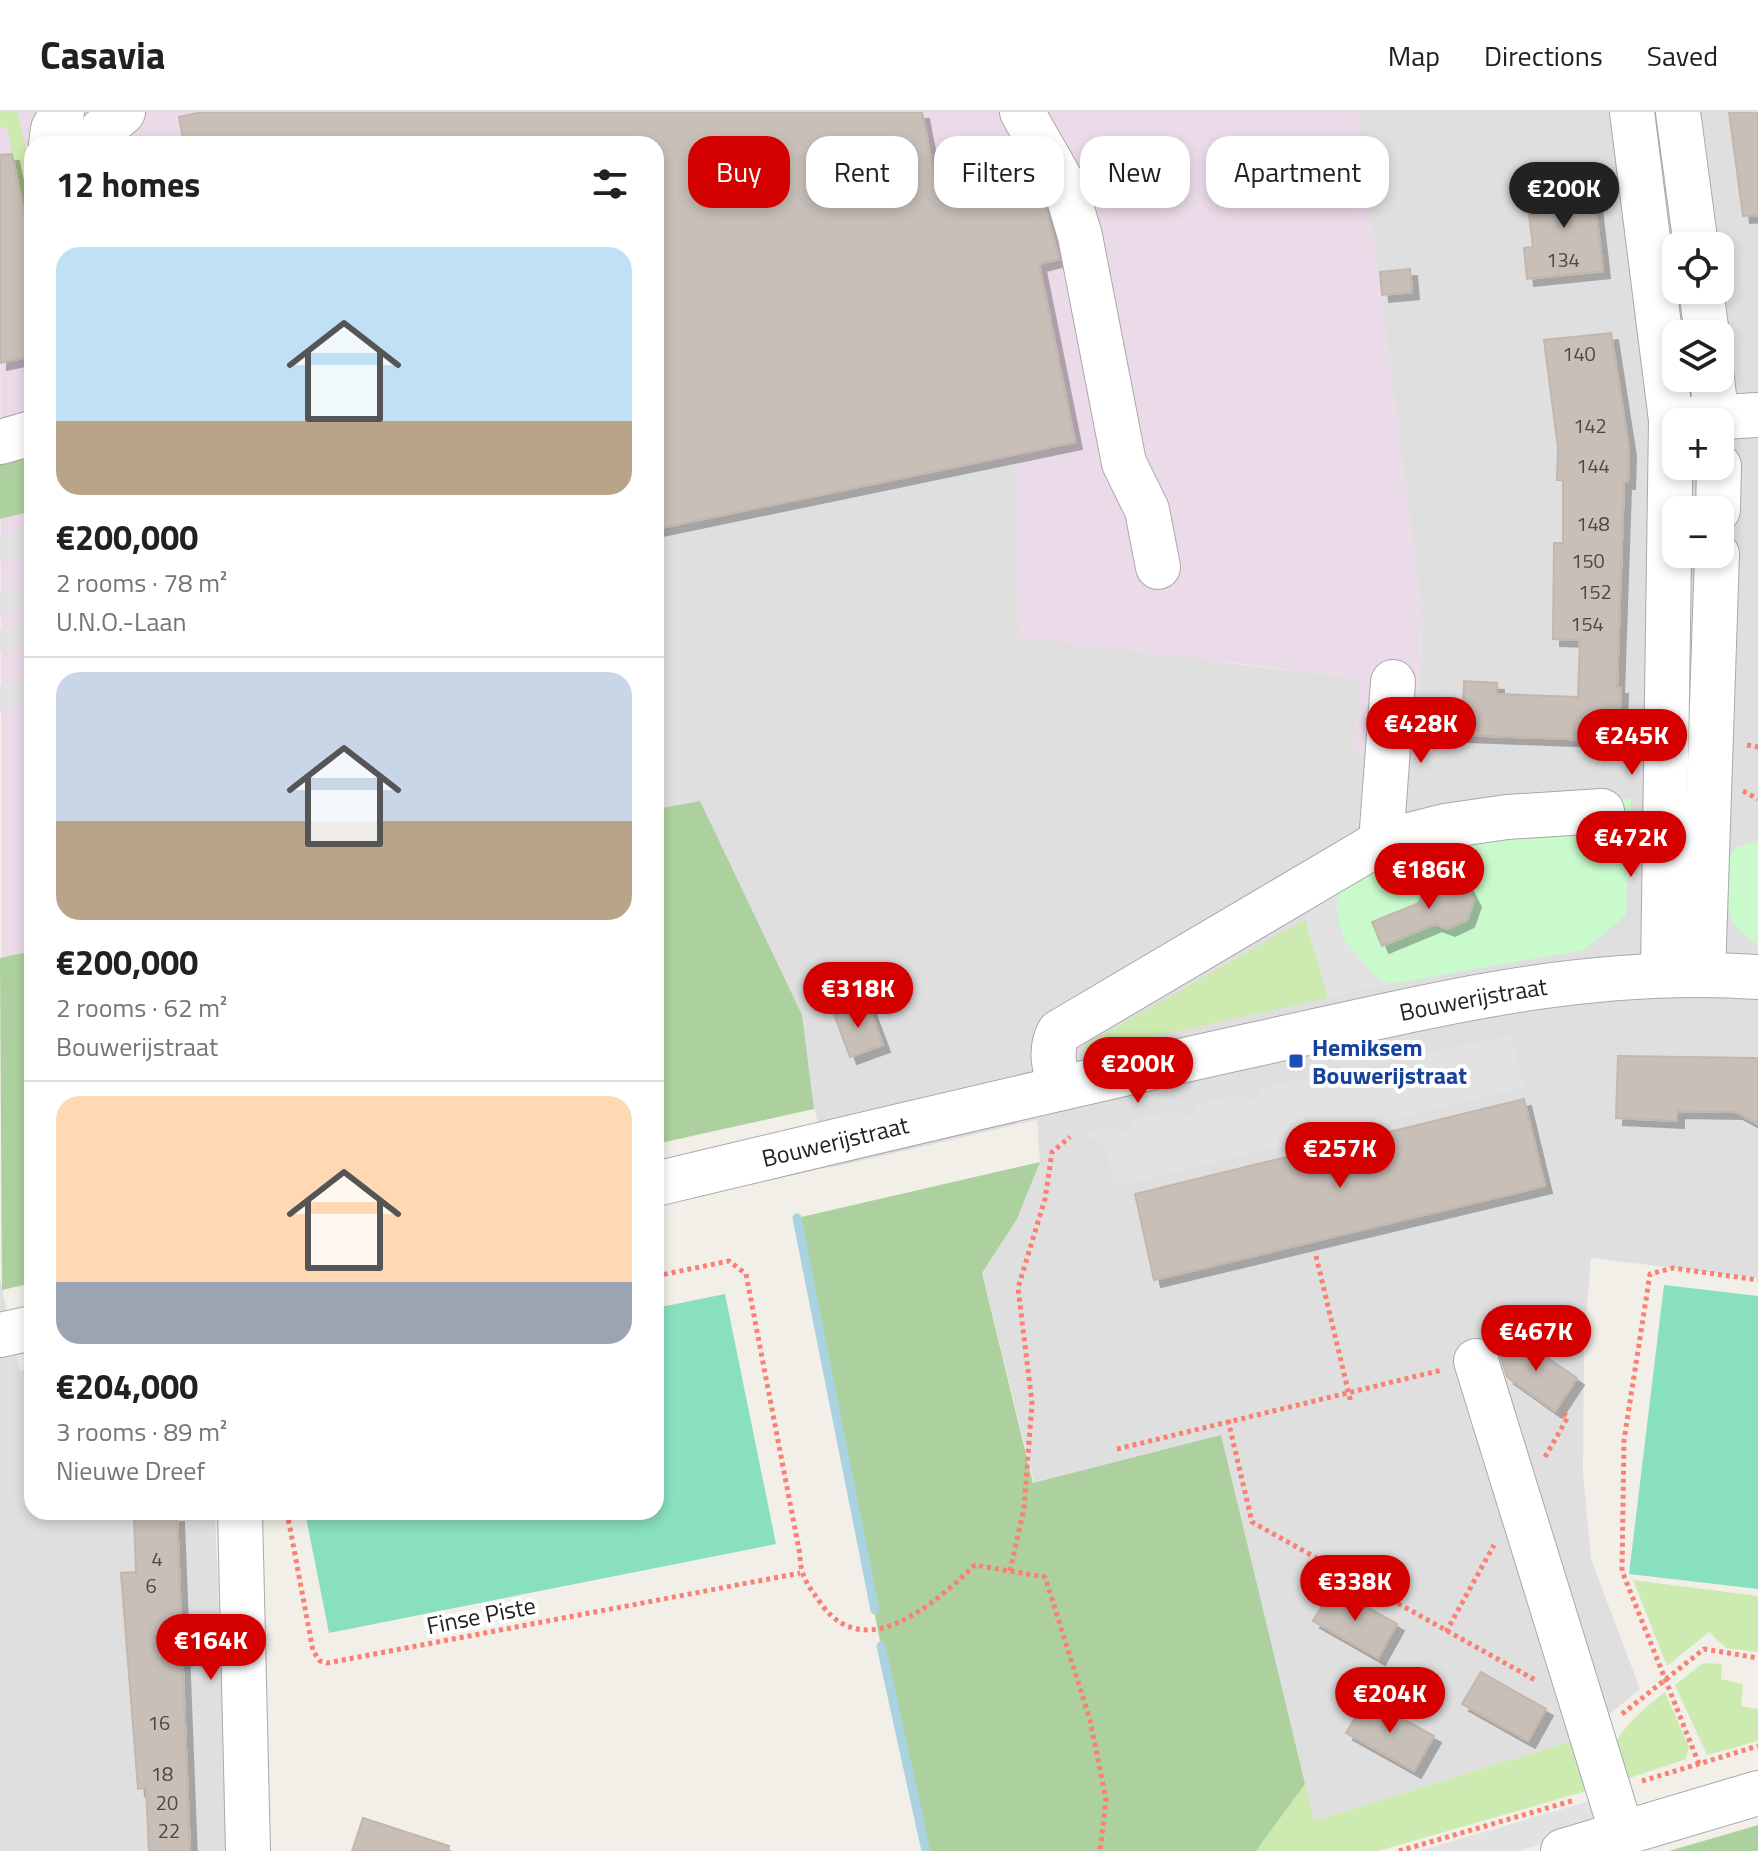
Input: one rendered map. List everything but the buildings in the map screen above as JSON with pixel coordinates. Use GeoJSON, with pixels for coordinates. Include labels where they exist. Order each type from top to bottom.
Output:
{"type":"FeatureCollection","features":[{"type":"Feature","properties":{"kind":"street"},"geometry":{"type":"LineString","coordinates":[[52,136],[62,112]]}},
{"type":"Feature","properties":{"kind":"street"},"geometry":{"type":"LineString","coordinates":[[98,136],[123,112]]}},
{"type":"Feature","properties":{"kind":"street"},"geometry":{"type":"LineString","coordinates":[[1022,112],[1066,189],[1080,236],[1124,463],[1147,510],[1158,567]]}},
{"type":"Feature","properties":{"kind":"street"},"geometry":{"type":"LineString","coordinates":[[1632,112],[1669,408]]}},
{"type":"Feature","properties":{"kind":"street"},"geometry":{"type":"LineString","coordinates":[[1678,112],[1694,232]]}},
{"type":"Feature","properties":{"kind":"street"},"geometry":{"type":"LineString","coordinates":[[0,442],[24,435]]}},
{"type":"Feature","properties":{"kind":"street"},"geometry":{"type":"LineString","coordinates":[[1670,480],[1666,772],[1683,974]]}},
{"type":"Feature","properties":{"kind":"street"},"geometry":{"type":"LineString","coordinates":[[1683,974],[1710,775],[1717,568]]}},
{"type":"Feature","properties":{"kind":"street"},"geometry":{"type":"LineString","coordinates":[[1381,842],[1393,682]]}},
{"type":"Feature","properties":{"kind":"street"},"geometry":{"type":"LineString","coordinates":[[1666,772],[1710,775]]}},
{"type":"Feature","properties":{"kind":"street"},"geometry":{"type":"LineString","coordinates":[[1059,1088],[1053,1059],[1054,1041],[1059,1032],[1381,842],[1460,823],[1602,811]]}},
{"type":"Feature","properties":{"kind":"street","name":"Bouwerijstraat"},"geometry":{"type":"LineString","coordinates":[[664,1182],[1059,1088],[1521,989],[1582,979],[1683,974],[1758,977]]}},
{"type":"Feature","properties":{"kind":"street"},"geometry":{"type":"LineString","coordinates":[[0,1335],[24,1330]]}},
{"type":"Feature","properties":{"kind":"street"},"geometry":{"type":"LineString","coordinates":[[1476,1361],[1622,1833]]}},
{"type":"Feature","properties":{"kind":"street"},"geometry":{"type":"LineString","coordinates":[[240,1520],[248,1851]]}},
{"type":"Feature","properties":{"kind":"street"},"geometry":{"type":"LineString","coordinates":[[1563,1851],[1758,1793]]}},
{"type":"Feature","properties":{"kind":"path"},"geometry":{"type":"LineString","coordinates":[[1010,1571],[1024,1508],[1032,1403],[1018,1288],[1045,1199],[1052,1152],[1070,1137]]}},
{"type":"Feature","properties":{"kind":"path"},"geometry":{"type":"LineString","coordinates":[[1316,1256],[1351,1403]]}},
{"type":"Feature","properties":{"kind":"path"},"geometry":{"type":"LineString","coordinates":[[664,1274],[729,1261],[746,1274],[800,1555],[800,1573],[831,1617],[862,1630],[876,1629],[919,1614],[932,1606],[975,1565],[1045,1577],[1090,1720],[1106,1800],[1100,1851]]}},
{"type":"Feature","properties":{"kind":"path"},"geometry":{"type":"LineString","coordinates":[[1699,1764],[1622,1571],[1624,1440],[1650,1274],[1673,1268],[1758,1280]]}},
{"type":"Feature","properties":{"kind":"path"},"geometry":{"type":"LineString","coordinates":[[1117,1449],[1476,1361]]}},
{"type":"Feature","properties":{"kind":"path"},"geometry":{"type":"LineString","coordinates":[[1228,1420],[1252,1522],[1588,1722],[1666,1680],[1704,1649],[1758,1658]]}},
{"type":"Feature","properties":{"kind":"path","name":"Finse Piste"},"geometry":{"type":"LineString","coordinates":[[288,1520],[313,1651],[320,1661],[327,1663],[800,1573]]}},
{"type":"Feature","properties":{"kind":"shaded area"},"geometry":{"type":"Polygon","coordinates":[[[0,112],[1357,112],[1360,136],[1206,136],[1206,208],[1369,208],[1421,607],[1419,759],[1354,756],[1360,678],[1019,638],[1017,456],[664,527],[664,136],[24,136],[24,1285],[2,1290],[0,112]]]}},
{"type":"Feature","properties":{"kind":"shaded area"},"geometry":{"type":"Polygon","coordinates":[[[1357,112],[1758,112],[1758,1278],[1591,1258],[1584,1344],[1583,1472],[1591,1559],[1640,1689],[1581,1738],[1314,1821],[1034,1483],[982,1272],[1017,1219],[1040,1162],[1037,1120],[830,1168],[814,1108],[700,801],[664,808],[664,527],[1017,456],[1225,663],[1361,678],[1419,759],[1421,607],[1369,208],[1389,208],[1389,136],[1360,136],[1357,112]]]}},
{"type":"Feature","properties":{"kind":"shaded area"},"geometry":{"type":"Polygon","coordinates":[[[24,531],[24,555],[0,561],[0,536],[24,531]]]}},
{"type":"Feature","properties":{"kind":"shaded area"},"geometry":{"type":"Polygon","coordinates":[[[24,587],[24,610],[0,615],[0,592],[24,587]]]}},
{"type":"Feature","properties":{"kind":"shaded area"},"geometry":{"type":"Polygon","coordinates":[[[24,624],[24,647],[0,652],[0,629],[24,624]]]}},
{"type":"Feature","properties":{"kind":"shaded area"},"geometry":{"type":"Polygon","coordinates":[[[24,680],[24,705],[0,711],[0,685],[24,680]]]}},
{"type":"Feature","properties":{"kind":"shaded area"},"geometry":{"type":"Polygon","coordinates":[[[1338,886],[1336,923],[1345,941],[1377,978],[1390,984],[1328,998],[1305,919],[1338,886]]]}},
{"type":"Feature","properties":{"kind":"shaded area"},"geometry":{"type":"Polygon","coordinates":[[[1511,1035],[1524,1088],[1115,1187],[1106,1147],[1081,1132],[1111,1126],[1125,1133],[1133,1120],[1176,1110],[1190,1117],[1198,1104],[1241,1094],[1255,1101],[1263,1088],[1307,1078],[1320,1085],[1329,1073],[1347,1069],[1376,1086],[1415,1077],[1410,1056],[1511,1035]]]}},
{"type":"Feature","properties":{"kind":"shaded area"},"geometry":{"type":"Polygon","coordinates":[[[0,1279],[20,1371],[24,1370],[24,1520],[215,1520],[228,1851],[0,1851],[0,1279]]]}},
{"type":"Feature","properties":{"kind":"shaded area"},"geometry":{"type":"Polygon","coordinates":[[[1599,1798],[1607,1825],[1518,1851],[1419,1851],[1599,1798]]]}},
{"type":"Feature","properties":{"kind":"green space"},"geometry":{"type":"Polygon","coordinates":[[[0,112],[18,112],[24,141],[22,206],[7,127],[0,128],[0,112]]]}},
{"type":"Feature","properties":{"kind":"green space"},"geometry":{"type":"Polygon","coordinates":[[[24,457],[24,513],[0,519],[0,460],[24,457]]]}},
{"type":"Feature","properties":{"kind":"green space"},"geometry":{"type":"Polygon","coordinates":[[[1615,799],[1631,799],[1626,915],[1584,950],[1390,984],[1364,967],[1347,944],[1338,916],[1338,886],[1374,863],[1615,799]]]}},
{"type":"Feature","properties":{"kind":"green space"},"geometry":{"type":"Polygon","coordinates":[[[700,801],[802,1015],[814,1109],[664,1142],[664,808],[700,801]]]}},
{"type":"Feature","properties":{"kind":"green space"},"geometry":{"type":"Polygon","coordinates":[[[1758,840],[1758,946],[1733,924],[1725,893],[1729,856],[1736,848],[1758,840]]]}},
{"type":"Feature","properties":{"kind":"green space"},"geometry":{"type":"Polygon","coordinates":[[[1305,919],[1328,998],[1083,1052],[1085,1045],[1305,919]]]}},
{"type":"Feature","properties":{"kind":"green space"},"geometry":{"type":"Polygon","coordinates":[[[24,953],[24,1285],[2,1290],[0,958],[24,953]]]}},
{"type":"Feature","properties":{"kind":"green space"},"geometry":{"type":"Polygon","coordinates":[[[1040,1162],[1017,1219],[982,1273],[1033,1483],[1221,1435],[1305,1784],[1256,1851],[926,1851],[881,1646],[797,1218],[1040,1162]]]}},
{"type":"Feature","properties":{"kind":"green space"},"geometry":{"type":"Polygon","coordinates":[[[1664,1285],[1758,1296],[1758,1589],[1629,1574],[1664,1285]]]}},
{"type":"Feature","properties":{"kind":"green space"},"geometry":{"type":"Polygon","coordinates":[[[725,1294],[776,1544],[329,1633],[307,1520],[664,1520],[664,1306],[725,1294]]]}},
{"type":"Feature","properties":{"kind":"green space"},"geometry":{"type":"Polygon","coordinates":[[[1633,1580],[1758,1596],[1758,1652],[1726,1648],[1709,1632],[1667,1666],[1633,1580]]]}},
{"type":"Feature","properties":{"kind":"green space"},"geometry":{"type":"Polygon","coordinates":[[[1703,1663],[1722,1664],[1721,1679],[1743,1684],[1741,1706],[1758,1709],[1758,1741],[1707,1755],[1675,1685],[1703,1663]]]}},
{"type":"Feature","properties":{"kind":"green space"},"geometry":{"type":"Polygon","coordinates":[[[1665,1692],[1689,1747],[1686,1759],[1621,1781],[1610,1752],[1634,1719],[1665,1692]]]}},
{"type":"Feature","properties":{"kind":"green space"},"geometry":{"type":"Polygon","coordinates":[[[1581,1738],[1597,1788],[1378,1851],[1256,1851],[1305,1784],[1314,1821],[1581,1738]]]}},
{"type":"Feature","properties":{"kind":"green space"},"geometry":{"type":"Polygon","coordinates":[[[1758,1825],[1758,1851],[1669,1851],[1758,1825]]]}},
{"type":"Feature","properties":{"kind":"waterway"},"geometry":{"type":"LineString","coordinates":[[797,1218],[875,1610]]}},
{"type":"Feature","properties":{"kind":"waterway"},"geometry":{"type":"LineString","coordinates":[[881,1646],[926,1851]]}},
{"type":"Feature","properties":{"kind":"place","name":"Hemiksem Bouwerijstraat"},"geometry":{"type":"Point","coordinates":[1296,1061]}}]}
